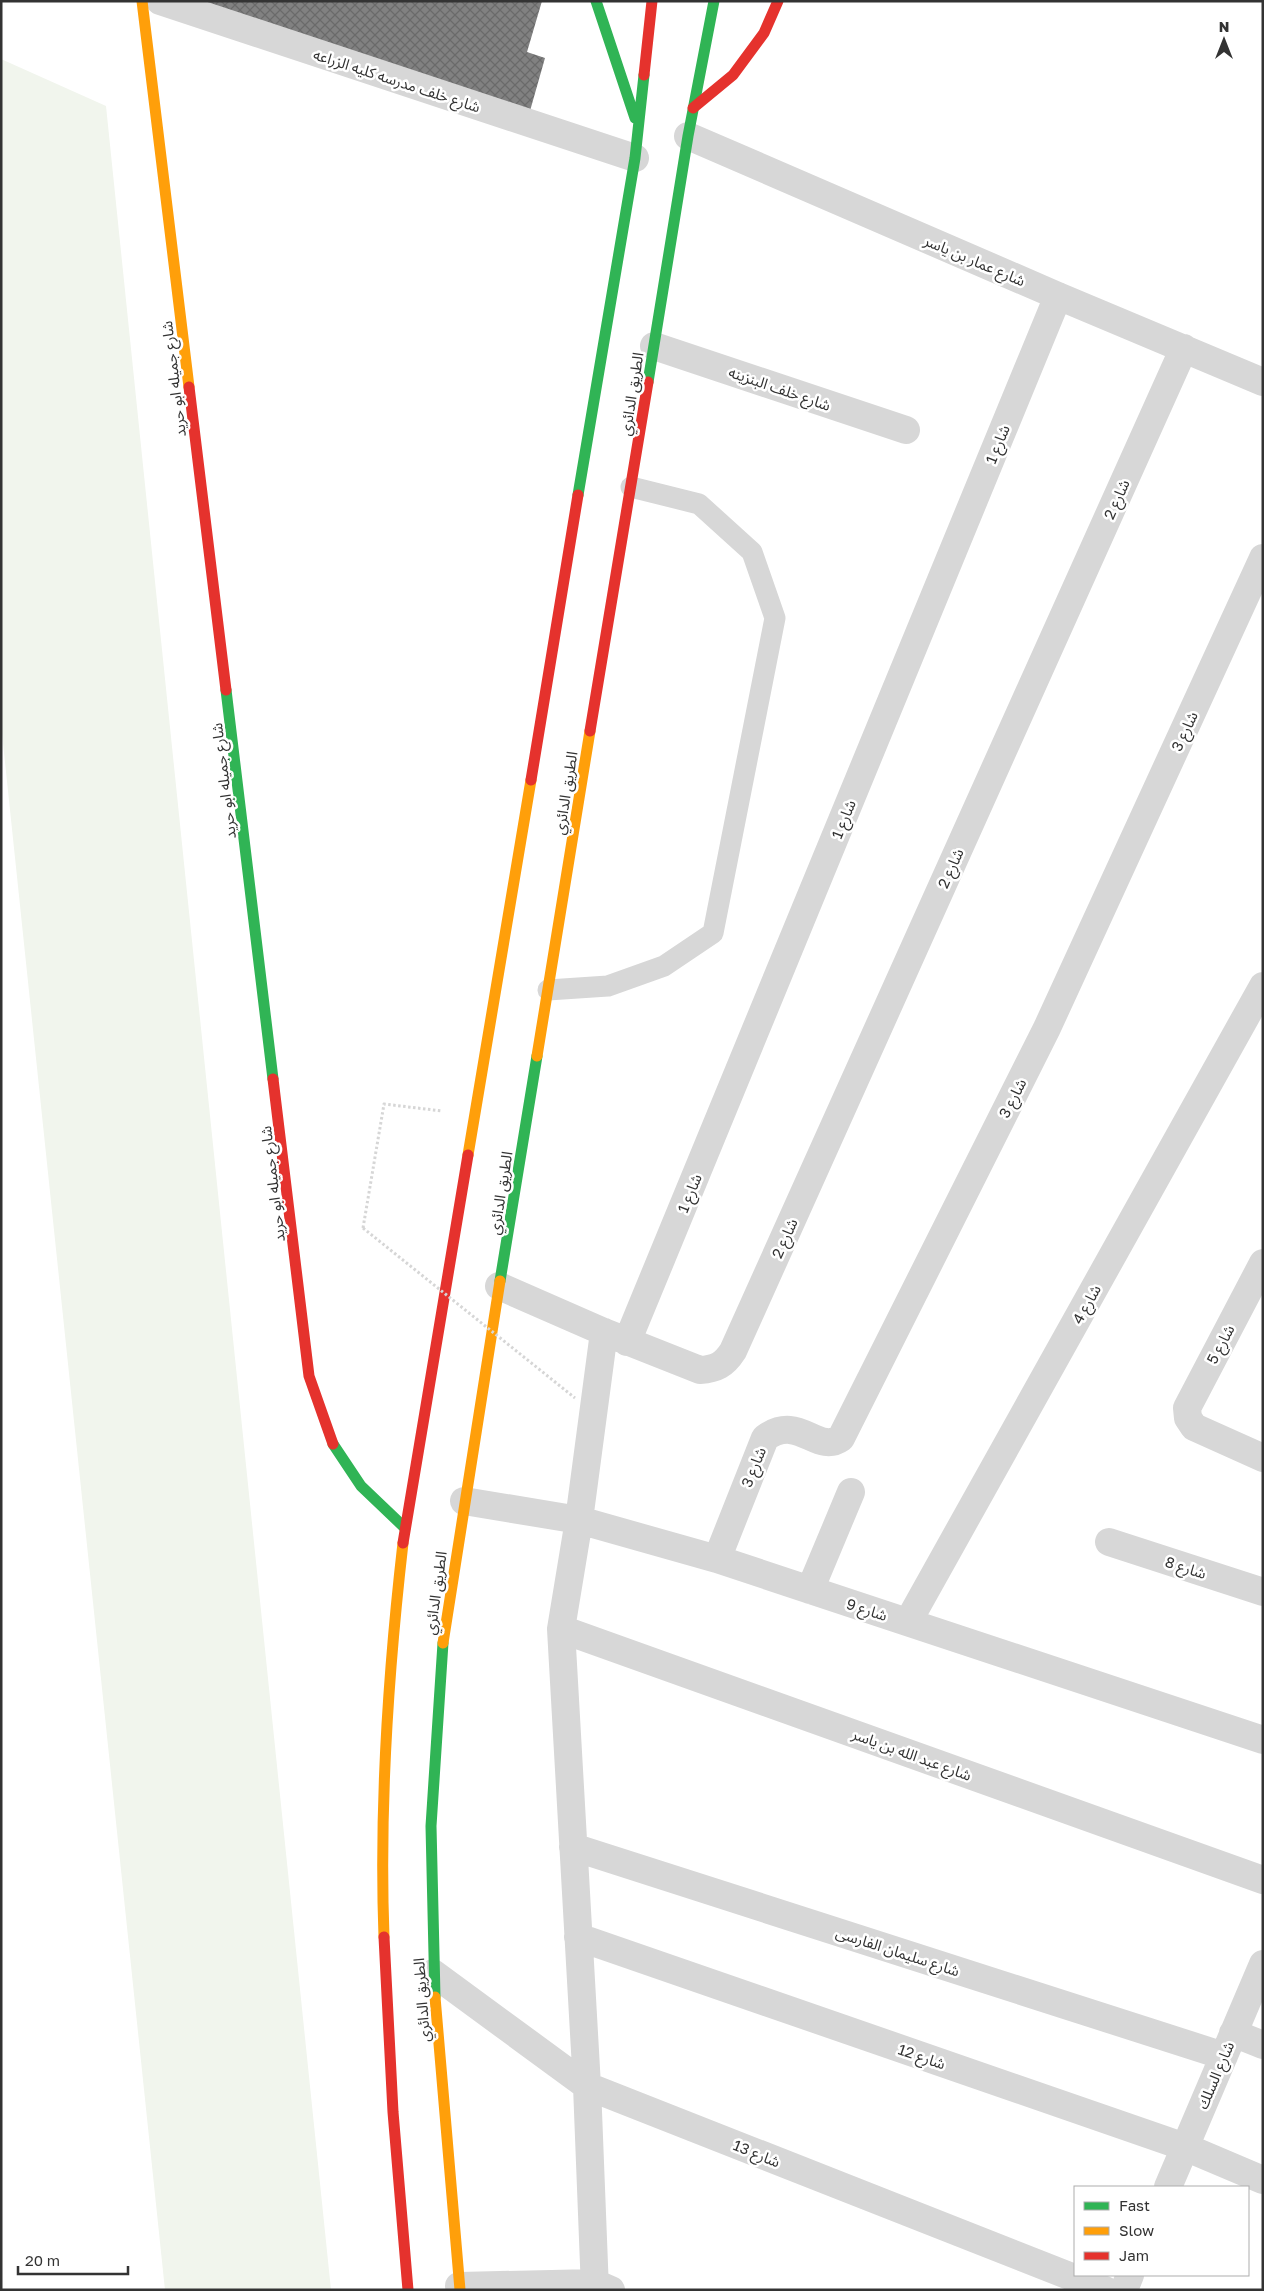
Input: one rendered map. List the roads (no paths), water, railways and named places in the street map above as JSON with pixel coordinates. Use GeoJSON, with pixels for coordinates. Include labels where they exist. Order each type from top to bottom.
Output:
{"type":"FeatureCollection","features":[{"type":"Feature","properties":{"kind":"main road","name":"شارع جميله ابو حريد"},"geometry":{"type":"LineString","coordinates":[[142,1],[309,1376],[320,1415],[337,1452],[360,1485],[406,1528]]}},
{"type":"Feature","properties":{"kind":"main road"},"geometry":{"type":"LineString","coordinates":[[596,1],[638,127]]}},
{"type":"Feature","properties":{"kind":"main road"},"geometry":{"type":"LineString","coordinates":[[408,2290],[384,1954],[382,1813],[389,1666],[406,1528],[635,158],[652,1]]}},
{"type":"Feature","properties":{"kind":"main road","name":"الطريق الدائري"},"geometry":{"type":"LineString","coordinates":[[459,2288],[433,1974],[430,1855],[435,1736],[445,1618],[688,136],[714,1]]}},
{"type":"Feature","properties":{"kind":"main road"},"geometry":{"type":"LineString","coordinates":[[693,108],[733,75],[764,34],[778,1]]}},
{"type":"Feature","properties":{"kind":"street","name":"شارع خلف مدرسه كليه الزراعه"},"geometry":{"type":"LineString","coordinates":[[160,1],[635,158]]}},
{"type":"Feature","properties":{"kind":"street","name":"شارع عمار بن ياسر"},"geometry":{"type":"LineString","coordinates":[[688,136],[1058,296],[1263,382]]}},
{"type":"Feature","properties":{"kind":"street","name":"شارع 1"},"geometry":{"type":"LineString","coordinates":[[600,2288],[560,1629],[579,1520],[616,1337],[1058,296]]}},
{"type":"Feature","properties":{"kind":"street","name":"شارع خلف البنزينه"},"geometry":{"type":"LineString","coordinates":[[654,346],[906,430]]}},
{"type":"Feature","properties":{"kind":"street","name":"شارع 2"},"geometry":{"type":"LineString","coordinates":[[616,1337],[700,1370],[714,1369],[726,1363],[733,1351],[1184,348]]}},
{"type":"Feature","properties":{"kind":"street","name":"شارع 3"},"geometry":{"type":"LineString","coordinates":[[717,1559],[765,1438],[776,1430],[790,1429],[828,1443],[842,1438],[1047,1028],[1263,558]]}},
{"type":"Feature","properties":{"kind":"street","name":"شارع 4"},"geometry":{"type":"LineString","coordinates":[[908,1622],[1263,986]]}},
{"type":"Feature","properties":{"kind":"street","name":"شارع 5"},"geometry":{"type":"LineString","coordinates":[[1263,1263],[1187,1408],[1188,1418],[1194,1427],[1263,1458]]}},
{"type":"Feature","properties":{"kind":"street"},"geometry":{"type":"LineString","coordinates":[[500,1286],[616,1337]]}},
{"type":"Feature","properties":{"kind":"street"},"geometry":{"type":"LineString","coordinates":[[810,1590],[851,1492]]}},
{"type":"Feature","properties":{"kind":"street","name":"شارع 9"},"geometry":{"type":"LineString","coordinates":[[464,1501],[579,1520],[717,1559],[1263,1740]]}},
{"type":"Feature","properties":{"kind":"street","name":"شارع 8"},"geometry":{"type":"LineString","coordinates":[[1109,1542],[1263,1592]]}},
{"type":"Feature","properties":{"kind":"street","name":"شارع عبد الله بن ياسر"},"geometry":{"type":"LineString","coordinates":[[560,1629],[1263,1880]]}},
{"type":"Feature","properties":{"kind":"street","name":"شارع سليمان الفارسى"},"geometry":{"type":"LineString","coordinates":[[573,1846],[1228,2044],[1263,2045]]}},
{"type":"Feature","properties":{"kind":"street","name":"شارع 12"},"geometry":{"type":"LineString","coordinates":[[578,1937],[1185,2147],[1263,2180]]}},
{"type":"Feature","properties":{"kind":"street","name":"شارع السلك"},"geometry":{"type":"LineString","coordinates":[[1168,2186],[1263,1964]]}},
{"type":"Feature","properties":{"kind":"street","name":"شارع 13"},"geometry":{"type":"LineString","coordinates":[[433,1974],[587,2086],[1105,2290]]}},
{"type":"Feature","properties":{"kind":"street"},"geometry":{"type":"LineString","coordinates":[[1124,2290],[1130,2276]]}},
{"type":"Feature","properties":{"kind":"street"},"geometry":{"type":"LineString","coordinates":[[459,2288],[600,2288]]}},
{"type":"Feature","properties":{"kind":"lane"},"geometry":{"type":"LineString","coordinates":[[548,990],[608,986],[664,966],[713,933],[775,618],[752,552],[700,504],[631,487]]}}]}
